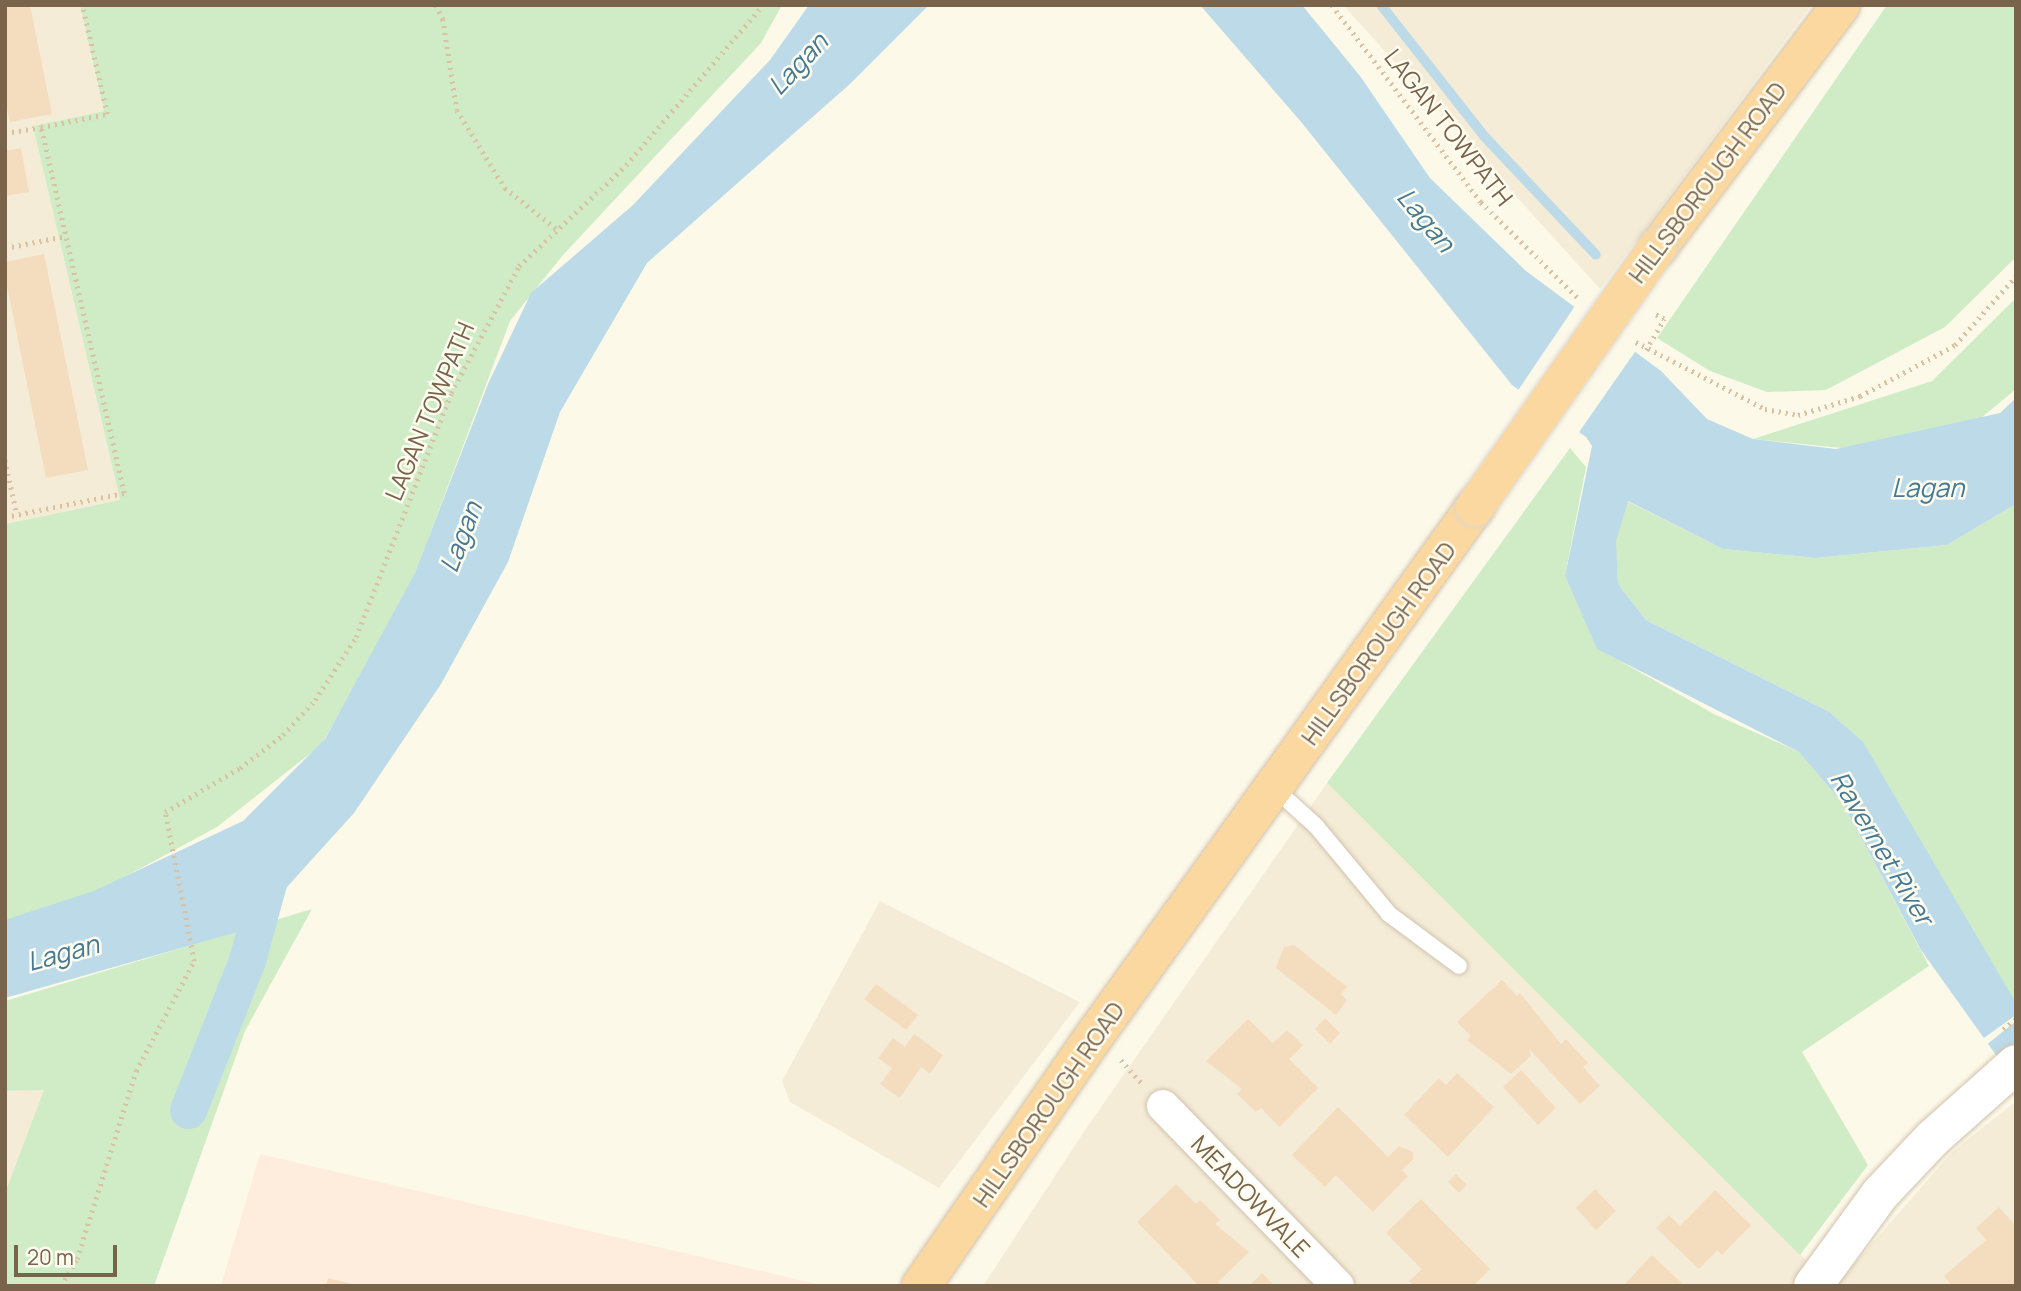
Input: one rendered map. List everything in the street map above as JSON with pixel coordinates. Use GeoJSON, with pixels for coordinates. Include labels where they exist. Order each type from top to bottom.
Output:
{"type":"FeatureCollection","features":[{"type":"Feature","properties":{"kind":"highway","name":"HILLSBOROUGH ROAD"},"geometry":{"type":"LineString","coordinates":[[921,1286],[1095,1035],[1475,507],[1658,247],[1840,5]]}},
{"type":"Feature","properties":{"kind":"street"},"geometry":{"type":"LineString","coordinates":[[1813,1286],[1880,1194],[1978,1096],[2016,1064]]}},
{"type":"Feature","properties":{"kind":"street","name":"MEADOWVALE"},"geometry":{"type":"LineString","coordinates":[[1163,1106],[1338,1286]]}},
{"type":"Feature","properties":{"kind":"lane"},"geometry":{"type":"LineString","coordinates":[[1274,788],[1316,826],[1388,914],[1459,966]]}},
{"type":"Feature","properties":{"kind":"path"},"geometry":{"type":"LineString","coordinates":[[5,133],[107,114],[82,5]]}},
{"type":"Feature","properties":{"kind":"path"},"geometry":{"type":"LineString","coordinates":[[436,5],[443,19],[457,110],[505,188],[558,230]]}},
{"type":"Feature","properties":{"kind":"path","name":"LAGAN TOWPATH"},"geometry":{"type":"LineString","coordinates":[[61,1286],[77,1259],[136,1071],[194,961],[165,812],[240,768],[283,735],[315,700],[356,637],[451,393],[519,267],[626,165],[762,5]]}},
{"type":"Feature","properties":{"kind":"path","name":"LAGAN TOWPATH"},"geometry":{"type":"LineString","coordinates":[[1332,5],[1481,202],[1574,296]]}},
{"type":"Feature","properties":{"kind":"path"},"geometry":{"type":"LineString","coordinates":[[5,517],[124,493],[41,127]]}},
{"type":"Feature","properties":{"kind":"path"},"geometry":{"type":"LineString","coordinates":[[5,248],[66,236]]}},
{"type":"Feature","properties":{"kind":"path"},"geometry":{"type":"LineString","coordinates":[[1664,319],[1646,350],[1765,409],[1798,415],[1860,396],[1955,345],[2016,276]]}},
{"type":"Feature","properties":{"kind":"path"},"geometry":{"type":"LineString","coordinates":[[5,460],[18,514]]}},
{"type":"Feature","properties":{"kind":"path"},"geometry":{"type":"LineString","coordinates":[[1095,1035],[1163,1106]]}},
{"type":"Feature","properties":{"kind":"shaded area"},"geometry":{"type":"Polygon","coordinates":[[[5,5],[80,5],[104,111],[33,126],[120,500],[5,524],[5,5]]]}},
{"type":"Feature","properties":{"kind":"shaded area"},"geometry":{"type":"Polygon","coordinates":[[[1343,5],[1811,5],[1600,289],[1343,5]]]}},
{"type":"Feature","properties":{"kind":"shaded area"},"geometry":{"type":"Polygon","coordinates":[[[1327,783],[1832,1286],[983,1286],[1083,1133],[1327,783]]]}},
{"type":"Feature","properties":{"kind":"shaded area"},"geometry":{"type":"Polygon","coordinates":[[[880,901],[1080,1002],[939,1188],[790,1102],[782,1081],[880,901]]]}},
{"type":"Feature","properties":{"kind":"shaded area"},"geometry":{"type":"Polygon","coordinates":[[[45,1089],[5,1193],[5,1091],[45,1089]]]}},
{"type":"Feature","properties":{"kind":"shaded area"},"geometry":{"type":"Polygon","coordinates":[[[2016,1101],[2016,1286],[1835,1286],[1952,1152],[2016,1101]]]}},
{"type":"Feature","properties":{"kind":"shaded area"},"geometry":{"type":"Polygon","coordinates":[[[260,1154],[825,1286],[221,1286],[260,1154]]]}},
{"type":"Feature","properties":{"kind":"green space"},"geometry":{"type":"Polygon","coordinates":[[[80,5],[782,5],[761,43],[563,255],[510,321],[406,598],[321,745],[217,827],[106,887],[5,924],[5,524],[120,500],[33,126],[104,111],[80,5]]]}},
{"type":"Feature","properties":{"kind":"green space"},"geometry":{"type":"Polygon","coordinates":[[[1887,5],[2016,5],[2016,257],[1945,327],[1826,390],[1767,392],[1710,371],[1657,338],[1887,5]]]}},
{"type":"Feature","properties":{"kind":"green space"},"geometry":{"type":"Polygon","coordinates":[[[2016,298],[2016,389],[1963,433],[1841,448],[1753,439],[1932,381],[2016,298]]]}},
{"type":"Feature","properties":{"kind":"green space"},"geometry":{"type":"Polygon","coordinates":[[[1570,448],[1586,467],[1565,576],[1597,648],[1714,714],[1799,752],[1843,804],[1929,966],[1802,1052],[1868,1165],[1800,1255],[1327,783],[1570,448]]]}},
{"type":"Feature","properties":{"kind":"green space"},"geometry":{"type":"Polygon","coordinates":[[[1627,501],[1723,549],[1816,558],[1947,545],[2016,504],[2016,1000],[2011,1002],[1828,711],[1646,620],[1618,584],[1615,536],[1627,501]]]}},
{"type":"Feature","properties":{"kind":"green space"},"geometry":{"type":"Polygon","coordinates":[[[312,909],[245,1031],[154,1286],[5,1286],[5,1193],[44,1090],[5,1091],[5,1001],[312,909]]]}},
{"type":"Feature","properties":{"kind":"water","name":"Lagan"},"geometry":{"type":"Polygon","coordinates":[[[809,5],[929,5],[850,84],[647,263],[560,412],[508,562],[441,684],[354,813],[258,919],[234,933],[5,998],[5,920],[94,891],[243,821],[325,739],[415,573],[488,384],[531,293],[633,205],[770,60],[809,5]]]}},
{"type":"Feature","properties":{"kind":"water"},"geometry":{"type":"Polygon","coordinates":[[[1200,5],[1302,5],[1360,76],[1430,178],[1526,271],[1661,371],[1707,419],[1753,439],[1836,449],[2000,413],[2016,398],[2016,504],[1947,545],[1816,558],[1723,549],[1628,501],[1616,541],[1618,584],[1646,620],[1828,711],[1863,742],[2016,1003],[2016,1083],[1921,950],[1843,804],[1799,752],[1597,649],[1565,576],[1592,446],[1586,437],[1512,385],[1302,123],[1200,5]]]}},
{"type":"Feature","properties":{"kind":"pier"},"geometry":{"type":"Polygon","coordinates":[[[1577,303],[1637,349],[1577,435],[1517,392],[1577,303]]]}},
{"type":"Feature","properties":{"kind":"pier"},"geometry":{"type":"Polygon","coordinates":[[[2016,1015],[2016,1021],[1985,1046],[1981,1040],[2016,1015]]]}},
{"type":"Feature","properties":{"kind":"building"},"geometry":{"type":"Polygon","coordinates":[[[5,5],[30,5],[52,114],[10,122],[5,101],[5,5]]]}},
{"type":"Feature","properties":{"kind":"building"},"geometry":{"type":"Polygon","coordinates":[[[21,148],[29,192],[5,196],[5,151],[21,148]]]}},
{"type":"Feature","properties":{"kind":"building"},"geometry":{"type":"Polygon","coordinates":[[[44,254],[88,470],[46,478],[5,276],[5,262],[44,254]]]}},
{"type":"Feature","properties":{"kind":"building"},"geometry":{"type":"Polygon","coordinates":[[[1294,945],[1347,987],[1341,994],[1347,1000],[1336,1015],[1276,968],[1284,947],[1294,945]]]}},
{"type":"Feature","properties":{"kind":"building"},"geometry":{"type":"Polygon","coordinates":[[[1502,980],[1517,996],[1520,993],[1561,1044],[1566,1039],[1588,1063],[1583,1067],[1600,1086],[1580,1104],[1529,1049],[1531,1056],[1511,1074],[1467,1040],[1471,1036],[1457,1022],[1502,980]]]}},
{"type":"Feature","properties":{"kind":"building"},"geometry":{"type":"Polygon","coordinates":[[[876,984],[918,1015],[906,1030],[864,999],[876,984]]]}},
{"type":"Feature","properties":{"kind":"building"},"geometry":{"type":"Polygon","coordinates":[[[1325,1018],[1340,1033],[1330,1044],[1315,1029],[1325,1018]]]}},
{"type":"Feature","properties":{"kind":"building"},"geometry":{"type":"Polygon","coordinates":[[[1248,1019],[1273,1043],[1287,1030],[1303,1045],[1289,1059],[1318,1088],[1280,1127],[1261,1108],[1256,1112],[1237,1094],[1242,1089],[1206,1061],[1248,1019]]]}},
{"type":"Feature","properties":{"kind":"building"},"geometry":{"type":"Polygon","coordinates":[[[914,1034],[943,1055],[930,1074],[921,1067],[900,1098],[880,1084],[892,1068],[878,1058],[893,1038],[905,1047],[914,1034]]]}},
{"type":"Feature","properties":{"kind":"building"},"geometry":{"type":"Polygon","coordinates":[[[1521,1070],[1556,1108],[1538,1125],[1503,1087],[1521,1070]]]}},
{"type":"Feature","properties":{"kind":"building"},"geometry":{"type":"Polygon","coordinates":[[[1457,1073],[1494,1107],[1448,1157],[1404,1115],[1439,1078],[1446,1085],[1457,1073]]]}},
{"type":"Feature","properties":{"kind":"building"},"geometry":{"type":"Polygon","coordinates":[[[1338,1107],[1388,1157],[1399,1146],[1413,1152],[1413,1159],[1402,1170],[1408,1176],[1373,1212],[1336,1175],[1325,1187],[1292,1155],[1338,1107]]]}},
{"type":"Feature","properties":{"kind":"building"},"geometry":{"type":"Polygon","coordinates":[[[1456,1174],[1467,1185],[1459,1193],[1448,1182],[1456,1174]]]}},
{"type":"Feature","properties":{"kind":"building"},"geometry":{"type":"Polygon","coordinates":[[[1176,1184],[1196,1204],[1200,1200],[1220,1220],[1215,1224],[1249,1252],[1218,1282],[1222,1286],[1199,1286],[1137,1222],[1176,1184]]]}},
{"type":"Feature","properties":{"kind":"building"},"geometry":{"type":"Polygon","coordinates":[[[1595,1189],[1616,1211],[1596,1230],[1576,1208],[1595,1189]]]}},
{"type":"Feature","properties":{"kind":"building"},"geometry":{"type":"Polygon","coordinates":[[[1715,1190],[1751,1225],[1722,1255],[1717,1250],[1699,1269],[1656,1228],[1669,1215],[1680,1226],[1715,1190]]]}},
{"type":"Feature","properties":{"kind":"building"},"geometry":{"type":"Polygon","coordinates":[[[1421,1199],[1490,1269],[1473,1286],[1414,1286],[1409,1281],[1422,1269],[1386,1233],[1421,1199]]]}},
{"type":"Feature","properties":{"kind":"building"},"geometry":{"type":"Polygon","coordinates":[[[1999,1207],[2016,1226],[2016,1281],[2010,1286],[1952,1286],[1944,1276],[1986,1240],[1976,1228],[1999,1207]]]}},
{"type":"Feature","properties":{"kind":"building"},"geometry":{"type":"Polygon","coordinates":[[[1652,1255],[1685,1286],[1623,1286],[1652,1255]]]}},
{"type":"Feature","properties":{"kind":"building"},"geometry":{"type":"Polygon","coordinates":[[[1262,1273],[1275,1286],[1249,1286],[1262,1273]]]}},
{"type":"Feature","properties":{"kind":"building"},"geometry":{"type":"Polygon","coordinates":[[[328,1278],[356,1285],[356,1286],[326,1286],[328,1278]]]}},
{"type":"Feature","properties":{"kind":"waterway"},"geometry":{"type":"LineString","coordinates":[[1381,5],[1484,136],[1596,255]]}},
{"type":"Feature","properties":{"kind":"waterway"},"geometry":{"type":"LineString","coordinates":[[188,1110],[247,960],[271,872]]}},
{"type":"Feature","properties":{"kind":"water label","name":"Ravernet River"},"geometry":{"type":"Point","coordinates":[1882,848]}}]}
